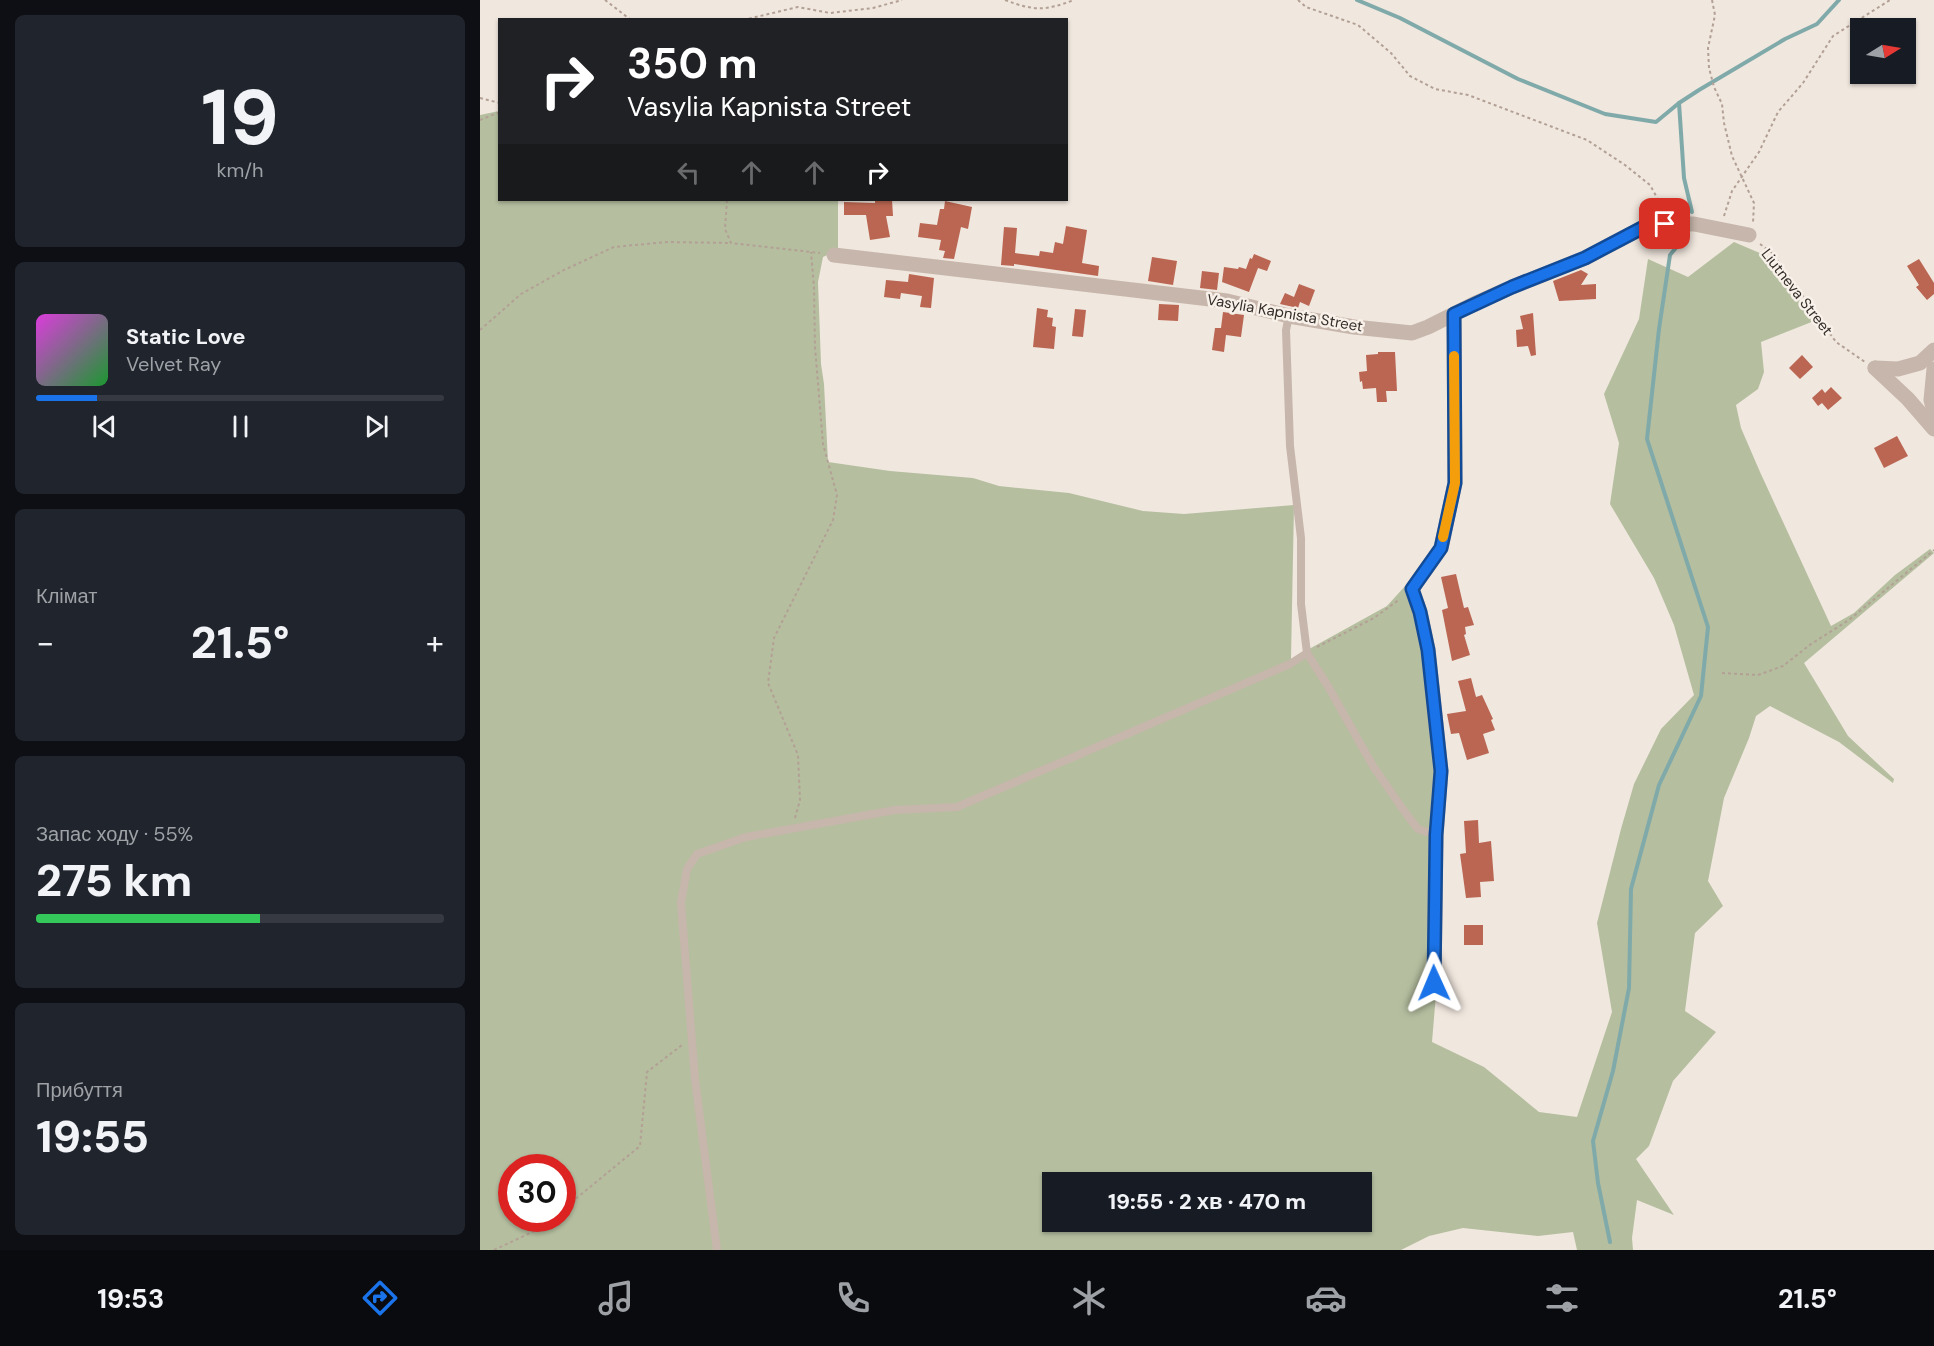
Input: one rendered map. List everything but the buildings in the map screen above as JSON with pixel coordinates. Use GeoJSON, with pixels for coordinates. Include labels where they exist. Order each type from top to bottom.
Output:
{"type":"FeatureCollection","features":[{"type":"Feature","properties":{"kind":"street","name":"Vasylia Kapnista Street"},"geometry":{"type":"LineString","coordinates":[[834,255],[1227,301],[1289,316],[1354,327],[1412,333],[1503,291],[1585,258],[1642,228],[1665,224],[1694,224],[1749,235]]}},
{"type":"Feature","properties":{"kind":"street"},"geometry":{"type":"LineString","coordinates":[[1434,983],[1436,835],[1441,771],[1428,650],[1420,612],[1412,589],[1441,548],[1455,483],[1454,314]]}},
{"type":"Feature","properties":{"kind":"street"},"geometry":{"type":"LineString","coordinates":[[1875,368],[1898,369],[1920,363],[1934,350]]}},
{"type":"Feature","properties":{"kind":"street"},"geometry":{"type":"LineString","coordinates":[[1875,368],[1908,399],[1934,429]]}},
{"type":"Feature","properties":{"kind":"street"},"geometry":{"type":"LineString","coordinates":[[1934,369],[1931,400],[1934,411]]}},
{"type":"Feature","properties":{"kind":"lane"},"geometry":{"type":"LineString","coordinates":[[1289,316],[1286,330],[1290,446],[1301,538],[1301,604],[1307,653],[1373,766],[1407,815],[1418,829],[1436,835]]}},
{"type":"Feature","properties":{"kind":"lane"},"geometry":{"type":"LineString","coordinates":[[717,1250],[695,1079],[681,903],[687,869],[697,855],[746,837],[895,810],[957,807],[1290,664],[1307,653]]}},
{"type":"Feature","properties":{"kind":"path"},"geometry":{"type":"LineString","coordinates":[[605,0],[628,18]]}},
{"type":"Feature","properties":{"kind":"path"},"geometry":{"type":"LineString","coordinates":[[751,18],[798,7],[830,13],[873,8],[902,0]]}},
{"type":"Feature","properties":{"kind":"path"},"geometry":{"type":"LineString","coordinates":[[1005,0],[1032,9],[1049,9],[1074,0]]}},
{"type":"Feature","properties":{"kind":"path"},"geometry":{"type":"LineString","coordinates":[[1298,0],[1306,7],[1358,25],[1391,53],[1410,76],[1435,89],[1468,95],[1587,140],[1650,185],[1660,203],[1665,224]]}},
{"type":"Feature","properties":{"kind":"path","name":"Liutneva Street"},"geometry":{"type":"LineString","coordinates":[[1712,0],[1715,15],[1708,48],[1709,68],[1722,104],[1732,156],[1754,204],[1754,220],[1749,235],[1772,253],[1836,342],[1875,368]]}},
{"type":"Feature","properties":{"kind":"path"},"geometry":{"type":"LineString","coordinates":[[1720,229],[1731,191],[1759,152],[1778,112],[1803,83],[1833,36],[1890,0]]}},
{"type":"Feature","properties":{"kind":"path"},"geometry":{"type":"LineString","coordinates":[[480,98],[498,102]]}},
{"type":"Feature","properties":{"kind":"path"},"geometry":{"type":"LineString","coordinates":[[480,120],[498,113]]}},
{"type":"Feature","properties":{"kind":"path"},"geometry":{"type":"LineString","coordinates":[[727,201],[725,229],[731,243]]}},
{"type":"Feature","properties":{"kind":"path"},"geometry":{"type":"LineString","coordinates":[[480,330],[521,294],[564,270],[614,248],[667,242],[731,243],[834,255]]}},
{"type":"Feature","properties":{"kind":"path"},"geometry":{"type":"LineString","coordinates":[[791,829],[800,800],[798,755],[768,683],[774,638],[833,520],[837,495],[823,444],[810,252]]}},
{"type":"Feature","properties":{"kind":"path"},"geometry":{"type":"LineString","coordinates":[[1722,673],[1758,675],[1783,666],[1811,644],[1849,620],[1934,550]]}},
{"type":"Feature","properties":{"kind":"path"},"geometry":{"type":"LineString","coordinates":[[1307,653],[1374,618],[1412,589]]}},
{"type":"Feature","properties":{"kind":"path"},"geometry":{"type":"LineString","coordinates":[[576,1199],[640,1146],[647,1072],[692,1038]]}},
{"type":"Feature","properties":{"kind":"path"},"geometry":{"type":"LineString","coordinates":[[494,1250],[532,1232]]}},
{"type":"Feature","properties":{"kind":"green space"},"geometry":{"type":"Polygon","coordinates":[[[498,111],[498,201],[838,201],[838,250],[823,257],[818,282],[828,462],[890,471],[973,478],[999,486],[1069,493],[1143,511],[1184,514],[1294,505],[1291,659],[1387,606],[1425,564],[1418,591],[1431,650],[1440,946],[1432,1042],[1484,1067],[1539,1112],[1577,1117],[1612,1012],[1597,923],[1621,829],[1634,784],[1661,729],[1694,695],[1674,625],[1654,578],[1610,504],[1619,443],[1604,394],[1639,319],[1648,259],[1688,277],[1734,242],[1769,257],[1814,321],[1761,342],[1764,372],[1758,389],[1736,405],[1741,428],[1831,626],[1854,613],[1895,575],[1930,549],[1934,553],[1804,663],[1848,736],[1894,779],[1893,783],[1839,742],[1770,706],[1756,716],[1724,798],[1708,881],[1723,906],[1695,933],[1685,1011],[1716,1032],[1673,1081],[1649,1146],[1636,1159],[1674,1215],[1637,1200],[1632,1238],[1633,1250],[1577,1250],[1573,1232],[1538,1236],[1463,1228],[1429,1236],[1401,1250],[480,1250],[480,115],[498,111]]]}},
{"type":"Feature","properties":{"kind":"waterway"},"geometry":{"type":"LineString","coordinates":[[1357,0],[1400,18],[1518,79],[1605,114],[1656,122],[1699,90],[1785,39],[1817,24],[1839,0]]}},
{"type":"Feature","properties":{"kind":"waterway"},"geometry":{"type":"LineString","coordinates":[[1679,103],[1684,178],[1692,212]]}},
{"type":"Feature","properties":{"kind":"waterway"},"geometry":{"type":"LineString","coordinates":[[1610,1242],[1598,1183],[1593,1141],[1613,1071],[1629,988],[1631,889],[1659,785],[1701,696],[1708,627],[1647,439],[1670,255],[1688,233]]}},
{"type":"Feature","properties":{"kind":"slow traffic"},"geometry":{"type":"LineString","coordinates":[[1443,537],[1455,483],[1454,356]]}},
{"type":"Feature","properties":{"kind":"route"},"geometry":{"type":"LineString","coordinates":[[1434,983],[1436,835],[1441,771],[1428,650],[1420,612],[1412,589],[1441,548],[1455,483],[1454,314],[1512,287],[1585,258],[1642,228],[1665,224]]}}]}
